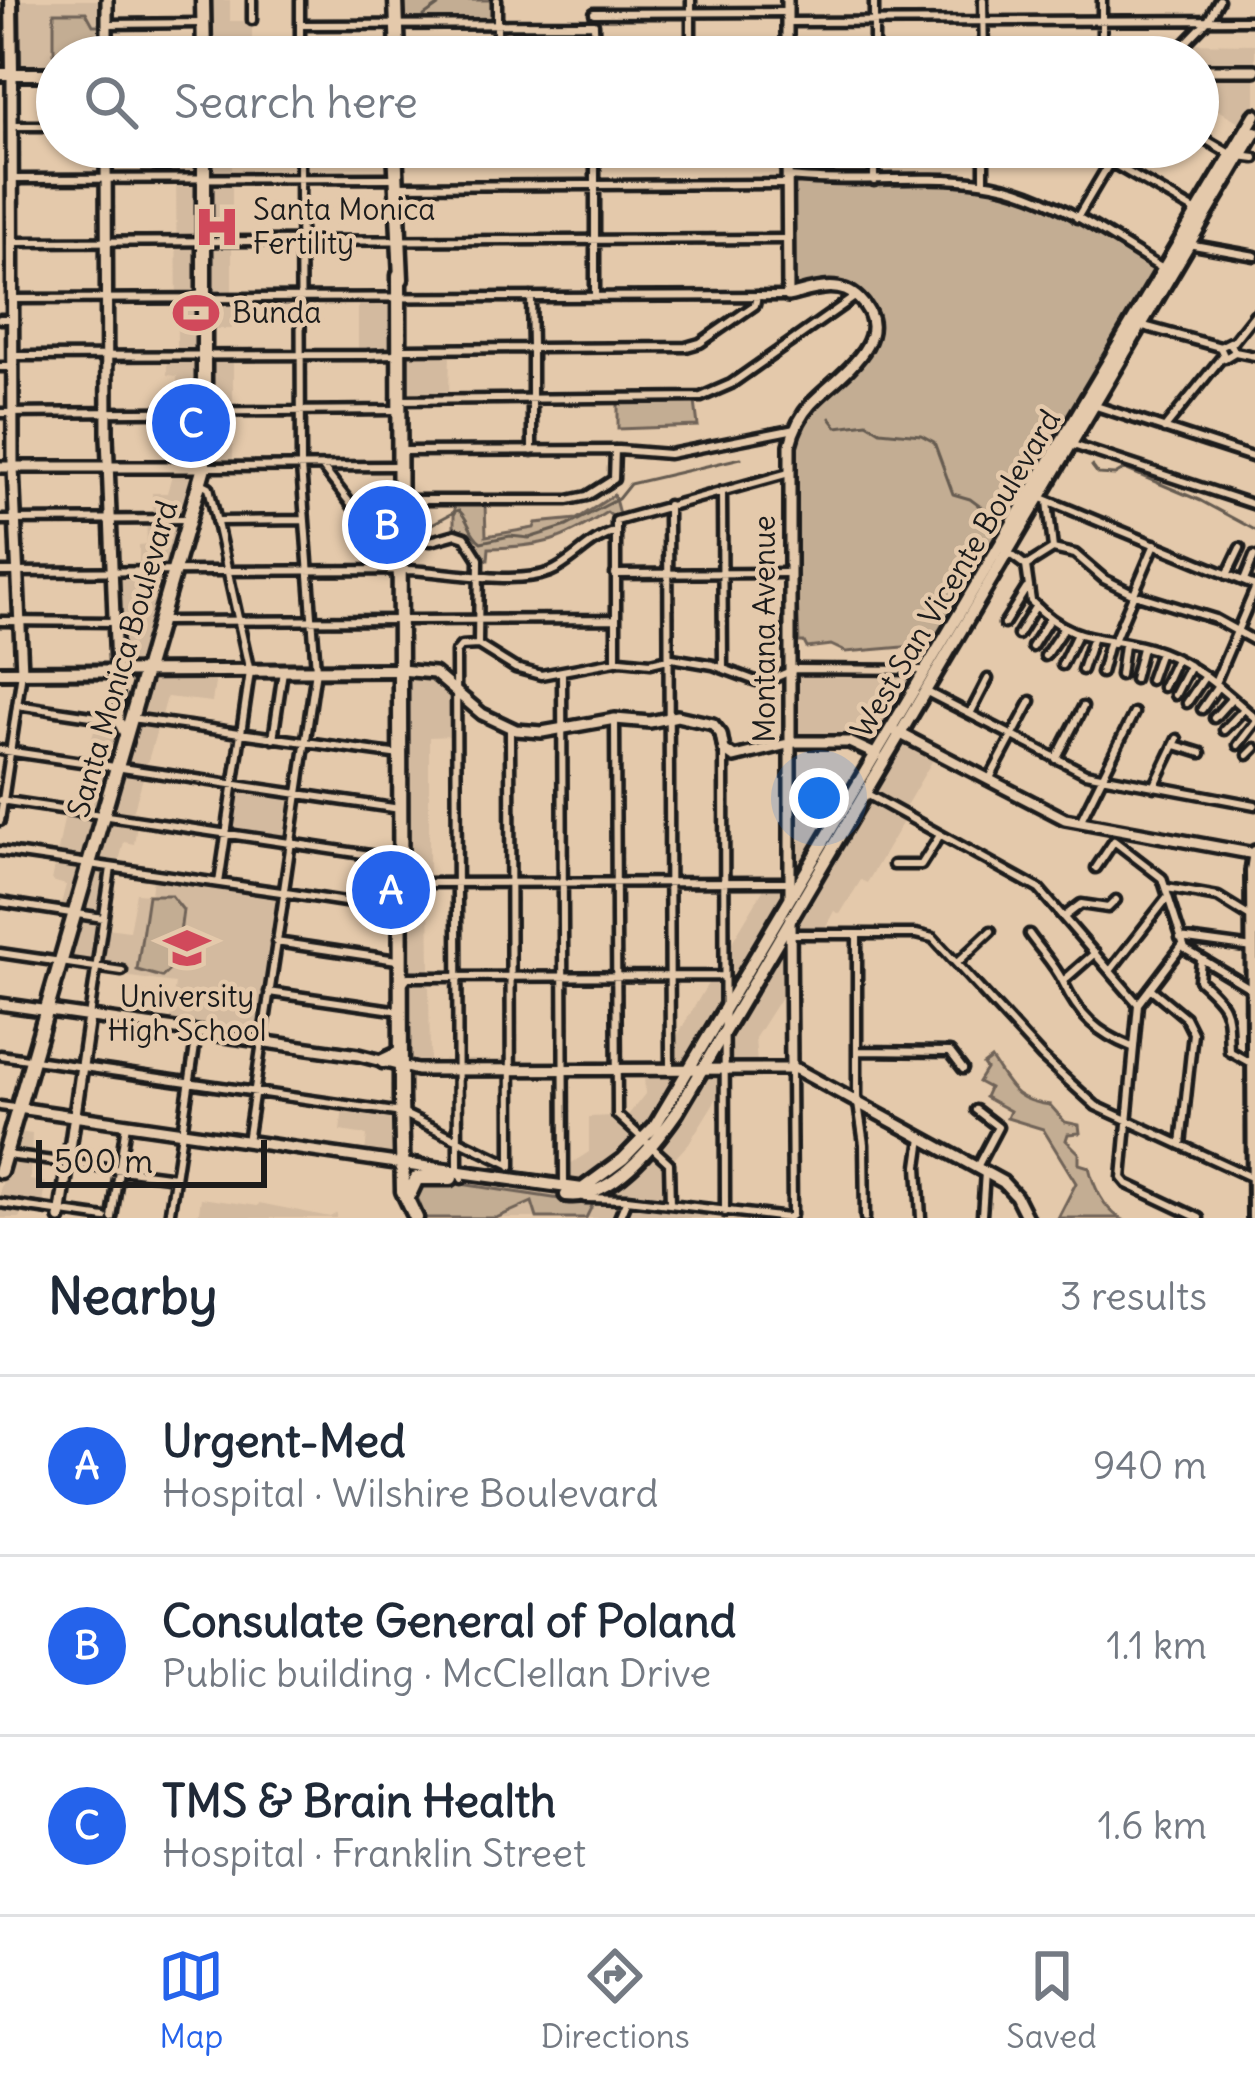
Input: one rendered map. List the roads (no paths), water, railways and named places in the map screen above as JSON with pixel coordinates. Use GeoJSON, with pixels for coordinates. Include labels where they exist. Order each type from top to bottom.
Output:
{"type":"FeatureCollection","features":[{"type":"Feature","properties":{"kind":"main road"},"geometry":{"type":"LineString","coordinates":[[6,74],[11,0]]}},
{"type":"Feature","properties":{"kind":"main road"},"geometry":{"type":"LineString","coordinates":[[203,0],[203,36]]}},
{"type":"Feature","properties":{"kind":"main road"},"geometry":{"type":"LineString","coordinates":[[397,0],[398,36]]}},
{"type":"Feature","properties":{"kind":"main road","name":"West San Vicente Boulevard"},"geometry":{"type":"LineString","coordinates":[[719,1032],[724,1013],[810,868],[882,759],[1040,496],[1255,116]]}},
{"type":"Feature","properties":{"kind":"main road","name":"West San Vicente Boulevard"},"geometry":{"type":"LineString","coordinates":[[1236,156],[1255,131]]}},
{"type":"Feature","properties":{"kind":"main road","name":"Santa Monica Boulevard"},"geometry":{"type":"LineString","coordinates":[[0,1171],[126,736],[125,719],[145,672],[202,474],[204,168]]}},
{"type":"Feature","properties":{"kind":"main road"},"geometry":{"type":"LineString","coordinates":[[398,168],[400,1011],[404,1191],[413,1214]]}},
{"type":"Feature","properties":{"kind":"main road"},"geometry":{"type":"LineString","coordinates":[[0,672],[400,670]]}},
{"type":"Feature","properties":{"kind":"main road","name":"West San Vicente Boulevard"},"geometry":{"type":"LineString","coordinates":[[719,1032],[790,928],[862,791]]}},
{"type":"Feature","properties":{"kind":"main road"},"geometry":{"type":"LineString","coordinates":[[1254,1218],[1255,853]]}},
{"type":"Feature","properties":{"kind":"main road"},"geometry":{"type":"LineString","coordinates":[[790,928],[810,868]]}},
{"type":"Feature","properties":{"kind":"main road"},"geometry":{"type":"LineString","coordinates":[[770,955],[790,902]]}},
{"type":"Feature","properties":{"kind":"main road"},"geometry":{"type":"LineString","coordinates":[[403,1167],[581,1197],[605,1184],[682,1103],[719,1032]]}},
{"type":"Feature","properties":{"kind":"main road"},"geometry":{"type":"LineString","coordinates":[[383,1061],[401,1060]]}},
{"type":"Feature","properties":{"kind":"main road"},"geometry":{"type":"LineString","coordinates":[[647,1143],[698,1069]]}},
{"type":"Feature","properties":{"kind":"main road"},"geometry":{"type":"LineString","coordinates":[[413,1214],[410,1187],[414,1180],[457,1176]]}},
{"type":"Feature","properties":{"kind":"main road"},"geometry":{"type":"LineString","coordinates":[[510,1184],[582,1189],[605,1184]]}},
{"type":"Feature","properties":{"kind":"street"},"geometry":{"type":"LineString","coordinates":[[107,0],[107,36]]}},
{"type":"Feature","properties":{"kind":"street"},"geometry":{"type":"LineString","coordinates":[[252,0],[252,20]]}},
{"type":"Feature","properties":{"kind":"street"},"geometry":{"type":"LineString","coordinates":[[300,0],[300,36]]}},
{"type":"Feature","properties":{"kind":"street"},"geometry":{"type":"LineString","coordinates":[[497,0],[497,36]]}},
{"type":"Feature","properties":{"kind":"street"},"geometry":{"type":"LineString","coordinates":[[594,36],[595,0]]}},
{"type":"Feature","properties":{"kind":"street"},"geometry":{"type":"LineString","coordinates":[[691,0],[691,36]]}},
{"type":"Feature","properties":{"kind":"street"},"geometry":{"type":"LineString","coordinates":[[874,0],[874,36]]}},
{"type":"Feature","properties":{"kind":"street"},"geometry":{"type":"LineString","coordinates":[[983,0],[984,36]]}},
{"type":"Feature","properties":{"kind":"street"},"geometry":{"type":"LineString","coordinates":[[1102,0],[1102,36]]}},
{"type":"Feature","properties":{"kind":"street"},"geometry":{"type":"LineString","coordinates":[[1192,36],[1219,0]]}},
{"type":"Feature","properties":{"kind":"street"},"geometry":{"type":"LineString","coordinates":[[594,13],[787,11],[874,21],[1255,20]]}},
{"type":"Feature","properties":{"kind":"street"},"geometry":{"type":"LineString","coordinates":[[107,24],[203,23]]}},
{"type":"Feature","properties":{"kind":"street"},"geometry":{"type":"LineString","coordinates":[[300,26],[594,24]]}},
{"type":"Feature","properties":{"kind":"street"},"geometry":{"type":"LineString","coordinates":[[1219,70],[1255,70]]}},
{"type":"Feature","properties":{"kind":"street"},"geometry":{"type":"LineString","coordinates":[[0,821],[22,673],[15,520],[6,467],[13,362],[6,319],[12,299],[12,242],[6,217],[12,126],[6,74]]}},
{"type":"Feature","properties":{"kind":"street"},"geometry":{"type":"LineString","coordinates":[[12,126],[36,126]]}},
{"type":"Feature","properties":{"kind":"street"},"geometry":{"type":"LineString","coordinates":[[1219,147],[1236,156],[1255,158]]}},
{"type":"Feature","properties":{"kind":"street"},"geometry":{"type":"LineString","coordinates":[[108,168],[109,468],[118,673],[125,719]]}},
{"type":"Feature","properties":{"kind":"street"},"geometry":{"type":"LineString","coordinates":[[247,1142],[316,670],[301,466],[300,168]]}},
{"type":"Feature","properties":{"kind":"street"},"geometry":{"type":"LineString","coordinates":[[595,168],[595,297]]}},
{"type":"Feature","properties":{"kind":"street"},"geometry":{"type":"LineString","coordinates":[[788,168],[788,296]]}},
{"type":"Feature","properties":{"kind":"street"},"geometry":{"type":"LineString","coordinates":[[874,168],[874,181]]}},
{"type":"Feature","properties":{"kind":"street"},"geometry":{"type":"LineString","coordinates":[[984,168],[984,182]]}},
{"type":"Feature","properties":{"kind":"street"},"geometry":{"type":"LineString","coordinates":[[1077,218],[1107,168]]}},
{"type":"Feature","properties":{"kind":"street"},"geometry":{"type":"LineString","coordinates":[[1123,168],[1201,215]]}},
{"type":"Feature","properties":{"kind":"street"},"geometry":{"type":"LineString","coordinates":[[12,179],[984,182],[1033,196],[1168,271]]}},
{"type":"Feature","properties":{"kind":"street"},"geometry":{"type":"LineString","coordinates":[[12,242],[788,239]]}},
{"type":"Feature","properties":{"kind":"street"},"geometry":{"type":"LineString","coordinates":[[1185,243],[1255,256]]}},
{"type":"Feature","properties":{"kind":"street"},"geometry":{"type":"LineString","coordinates":[[6,467],[202,474],[532,451],[669,454],[795,429],[812,403],[858,361],[867,347],[871,322],[856,296],[829,287],[788,296],[12,299]]}},
{"type":"Feature","properties":{"kind":"street"},"geometry":{"type":"LineString","coordinates":[[0,367],[13,362],[109,356],[694,346],[755,305],[758,296]]}},
{"type":"Feature","properties":{"kind":"street"},"geometry":{"type":"LineString","coordinates":[[0,412],[301,411],[532,399],[701,397],[730,384],[856,296]]}},
{"type":"Feature","properties":{"kind":"street"},"geometry":{"type":"LineString","coordinates":[[532,297],[532,451]]}},
{"type":"Feature","properties":{"kind":"street"},"geometry":{"type":"LineString","coordinates":[[1137,323],[1230,357],[1255,314]]}},
{"type":"Feature","properties":{"kind":"street"},"geometry":{"type":"LineString","coordinates":[[1163,429],[1225,342],[1255,356]]}},
{"type":"Feature","properties":{"kind":"street"},"geometry":{"type":"LineString","coordinates":[[1089,403],[1254,457]]}},
{"type":"Feature","properties":{"kind":"street","name":"Montana Avenue"},"geometry":{"type":"LineString","coordinates":[[789,1218],[789,473],[795,429]]}},
{"type":"Feature","properties":{"kind":"street"},"geometry":{"type":"LineString","coordinates":[[1067,442],[1255,505]]}},
{"type":"Feature","properties":{"kind":"street"},"geometry":{"type":"LineString","coordinates":[[399,500],[587,496],[614,479],[615,450]]}},
{"type":"Feature","properties":{"kind":"street"},"geometry":{"type":"LineString","coordinates":[[322,466],[357,512],[399,539],[462,536],[478,556],[478,645]]}},
{"type":"Feature","properties":{"kind":"street"},"geometry":{"type":"LineString","coordinates":[[616,661],[616,520],[789,473]]}},
{"type":"Feature","properties":{"kind":"street"},"geometry":{"type":"LineString","coordinates":[[202,474],[209,487],[250,672],[219,884]]}},
{"type":"Feature","properties":{"kind":"street"},"geometry":{"type":"LineString","coordinates":[[722,491],[723,668]]}},
{"type":"Feature","properties":{"kind":"street"},"geometry":{"type":"LineString","coordinates":[[1040,496],[1255,587],[1217,684],[1202,709]]}},
{"type":"Feature","properties":{"kind":"street"},"geometry":{"type":"LineString","coordinates":[[1040,496],[1052,524]]}},
{"type":"Feature","properties":{"kind":"street"},"geometry":{"type":"LineString","coordinates":[[668,506],[670,1069]]}},
{"type":"Feature","properties":{"kind":"street"},"geometry":{"type":"LineString","coordinates":[[1053,549],[1052,524],[1062,506]]}},
{"type":"Feature","properties":{"kind":"street"},"geometry":{"type":"LineString","coordinates":[[0,520],[189,519]]}},
{"type":"Feature","properties":{"kind":"street"},"geometry":{"type":"LineString","coordinates":[[216,521],[305,520]]}},
{"type":"Feature","properties":{"kind":"street"},"geometry":{"type":"LineString","coordinates":[[0,572],[399,570],[479,576],[548,572],[601,536],[615,532]]}},
{"type":"Feature","properties":{"kind":"street"},"geometry":{"type":"LineString","coordinates":[[1101,674],[1155,544]]}},
{"type":"Feature","properties":{"kind":"street"},"geometry":{"type":"LineString","coordinates":[[1228,574],[1240,548]]}},
{"type":"Feature","properties":{"kind":"street"},"geometry":{"type":"LineString","coordinates":[[1004,549],[1026,566]]}},
{"type":"Feature","properties":{"kind":"street"},"geometry":{"type":"LineString","coordinates":[[1026,566],[1053,549],[1079,556],[1104,579],[1134,594],[1200,613],[1255,641]]}},
{"type":"Feature","properties":{"kind":"street"},"geometry":{"type":"LineString","coordinates":[[1244,581],[1254,556]]}},
{"type":"Feature","properties":{"kind":"street"},"geometry":{"type":"LineString","coordinates":[[1026,566],[1026,589],[1035,606],[1064,628],[1092,640],[1160,652],[1217,684],[1255,720],[1238,745]]}},
{"type":"Feature","properties":{"kind":"street"},"geometry":{"type":"LineString","coordinates":[[615,574],[789,573]]}},
{"type":"Feature","properties":{"kind":"street"},"geometry":{"type":"LineString","coordinates":[[1004,625],[1026,589]]}},
{"type":"Feature","properties":{"kind":"street"},"geometry":{"type":"LineString","coordinates":[[1018,635],[1035,606]]}},
{"type":"Feature","properties":{"kind":"street"},"geometry":{"type":"LineString","coordinates":[[1031,647],[1050,618]]}},
{"type":"Feature","properties":{"kind":"street"},"geometry":{"type":"LineString","coordinates":[[159,621],[615,619]]}},
{"type":"Feature","properties":{"kind":"street"},"geometry":{"type":"LineString","coordinates":[[0,621],[116,622]]}},
{"type":"Feature","properties":{"kind":"street"},"geometry":{"type":"LineString","coordinates":[[1046,656],[1064,628]]}},
{"type":"Feature","properties":{"kind":"street"},"geometry":{"type":"LineString","coordinates":[[1062,665],[1077,635]]}},
{"type":"Feature","properties":{"kind":"street"},"geometry":{"type":"LineString","coordinates":[[1082,670],[1092,640]]}},
{"type":"Feature","properties":{"kind":"street"},"geometry":{"type":"LineString","coordinates":[[457,1176],[457,650],[478,645],[526,673],[562,673],[616,661],[651,663],[668,658],[723,668],[760,681],[788,670],[931,672]]}},
{"type":"Feature","properties":{"kind":"street"},"geometry":{"type":"LineString","coordinates":[[1120,675],[1124,645]]}},
{"type":"Feature","properties":{"kind":"street"},"geometry":{"type":"LineString","coordinates":[[1134,679],[1142,646]]}},
{"type":"Feature","properties":{"kind":"street"},"geometry":{"type":"LineString","coordinates":[[1150,680],[1160,652]]}},
{"type":"Feature","properties":{"kind":"street"},"geometry":{"type":"LineString","coordinates":[[1163,687],[1176,658]]}},
{"type":"Feature","properties":{"kind":"street"},"geometry":{"type":"LineString","coordinates":[[1175,695],[1191,666]]}},
{"type":"Feature","properties":{"kind":"street"},"geometry":{"type":"LineString","coordinates":[[400,670],[434,673],[482,714],[509,728],[533,733],[615,719],[650,722],[669,716],[713,724],[724,750],[724,1013]]}},
{"type":"Feature","properties":{"kind":"street"},"geometry":{"type":"LineString","coordinates":[[273,739],[283,671]]}},
{"type":"Feature","properties":{"kind":"street"},"geometry":{"type":"LineString","coordinates":[[562,673],[564,1188]]}},
{"type":"Feature","properties":{"kind":"street"},"geometry":{"type":"LineString","coordinates":[[1187,703],[1205,675]]}},
{"type":"Feature","properties":{"kind":"street"},"geometry":{"type":"LineString","coordinates":[[970,714],[988,679]]}},
{"type":"Feature","properties":{"kind":"street"},"geometry":{"type":"LineString","coordinates":[[922,689],[1102,778],[1255,805]]}},
{"type":"Feature","properties":{"kind":"street"},"geometry":{"type":"LineString","coordinates":[[1214,718],[1232,698]]}},
{"type":"Feature","properties":{"kind":"street"},"geometry":{"type":"LineString","coordinates":[[989,780],[1031,701]]}},
{"type":"Feature","properties":{"kind":"street"},"geometry":{"type":"LineString","coordinates":[[17,705],[400,754]]}},
{"type":"Feature","properties":{"kind":"street"},"geometry":{"type":"LineString","coordinates":[[1056,758],[1083,707]]}},
{"type":"Feature","properties":{"kind":"street"},"geometry":{"type":"LineString","coordinates":[[1224,730],[1244,709]]}},
{"type":"Feature","properties":{"kind":"street"},"geometry":{"type":"LineString","coordinates":[[1079,823],[1134,713]]}},
{"type":"Feature","properties":{"kind":"street"},"geometry":{"type":"LineString","coordinates":[[615,719],[617,1115],[670,1166],[670,1204]]}},
{"type":"Feature","properties":{"kind":"street"},"geometry":{"type":"LineString","coordinates":[[509,728],[510,1184]]}},
{"type":"Feature","properties":{"kind":"street"},"geometry":{"type":"LineString","coordinates":[[896,731],[989,780],[1115,836],[1255,853]]}},
{"type":"Feature","properties":{"kind":"street"},"geometry":{"type":"LineString","coordinates":[[724,750],[740,757],[789,743],[849,742],[882,759]]}},
{"type":"Feature","properties":{"kind":"street"},"geometry":{"type":"LineString","coordinates":[[1154,787],[1176,742],[1201,753]]}},
{"type":"Feature","properties":{"kind":"street"},"geometry":{"type":"LineString","coordinates":[[1248,755],[1255,748]]}},
{"type":"Feature","properties":{"kind":"street"},"geometry":{"type":"LineString","coordinates":[[0,750],[400,809]]}},
{"type":"Feature","properties":{"kind":"street"},"geometry":{"type":"LineString","coordinates":[[862,791],[1035,886],[1138,1004]]}},
{"type":"Feature","properties":{"kind":"street"},"geometry":{"type":"LineString","coordinates":[[1,800],[400,859]]}},
{"type":"Feature","properties":{"kind":"street"},"geometry":{"type":"LineString","coordinates":[[893,865],[921,865],[940,835]]}},
{"type":"Feature","properties":{"kind":"street"},"geometry":{"type":"LineString","coordinates":[[1096,868],[1115,836]]}},
{"type":"Feature","properties":{"kind":"street"},"geometry":{"type":"LineString","coordinates":[[1115,836],[1157,872],[1168,892],[1181,942],[1254,991]]}},
{"type":"Feature","properties":{"kind":"street"},"geometry":{"type":"LineString","coordinates":[[0,851],[400,910]]}},
{"type":"Feature","properties":{"kind":"street"},"geometry":{"type":"LineString","coordinates":[[60,1215],[111,868]]}},
{"type":"Feature","properties":{"kind":"street"},"geometry":{"type":"LineString","coordinates":[[401,884],[790,882]]}},
{"type":"Feature","properties":{"kind":"street"},"geometry":{"type":"LineString","coordinates":[[1168,892],[1218,897],[1254,921]]}},
{"type":"Feature","properties":{"kind":"street"},"geometry":{"type":"LineString","coordinates":[[1110,970],[1168,892]]}},
{"type":"Feature","properties":{"kind":"street"},"geometry":{"type":"LineString","coordinates":[[1064,916],[1081,904],[1108,908],[1116,900]]}},
{"type":"Feature","properties":{"kind":"street"},"geometry":{"type":"LineString","coordinates":[[0,902],[104,918]]}},
{"type":"Feature","properties":{"kind":"street"},"geometry":{"type":"LineString","coordinates":[[790,928],[925,935],[957,963],[1042,1058],[1094,1105],[1255,1178]]}},
{"type":"Feature","properties":{"kind":"street"},"geometry":{"type":"LineString","coordinates":[[957,963],[991,932]]}},
{"type":"Feature","properties":{"kind":"street"},"geometry":{"type":"LineString","coordinates":[[857,934],[858,1102],[865,1218]]}},
{"type":"Feature","properties":{"kind":"street"},"geometry":{"type":"LineString","coordinates":[[1029,934],[1087,1021],[1132,1047]]}},
{"type":"Feature","properties":{"kind":"street"},"geometry":{"type":"LineString","coordinates":[[276,942],[401,960]]}},
{"type":"Feature","properties":{"kind":"street"},"geometry":{"type":"LineString","coordinates":[[1181,942],[1253,948]]}},
{"type":"Feature","properties":{"kind":"street"},"geometry":{"type":"LineString","coordinates":[[1181,942],[1138,1004],[1125,1120],[1124,1182],[1199,1218]]}},
{"type":"Feature","properties":{"kind":"street"},"geometry":{"type":"LineString","coordinates":[[0,953],[122,971]]}},
{"type":"Feature","properties":{"kind":"street"},"geometry":{"type":"LineString","coordinates":[[1063,981],[1095,953]]}},
{"type":"Feature","properties":{"kind":"street"},"geometry":{"type":"LineString","coordinates":[[1202,960],[1199,980],[1219,996],[1229,1015],[1229,1052],[1254,1065]]}},
{"type":"Feature","properties":{"kind":"street"},"geometry":{"type":"LineString","coordinates":[[402,986],[407,977],[724,976]]}},
{"type":"Feature","properties":{"kind":"street"},"geometry":{"type":"LineString","coordinates":[[1150,988],[1184,1017],[1193,1034],[1181,1145]]}},
{"type":"Feature","properties":{"kind":"street"},"geometry":{"type":"LineString","coordinates":[[269,992],[400,1011]]}},
{"type":"Feature","properties":{"kind":"street"},"geometry":{"type":"LineString","coordinates":[[0,1004],[383,1061]]}},
{"type":"Feature","properties":{"kind":"street"},"geometry":{"type":"LineString","coordinates":[[719,1032],[725,1070],[724,1212]]}},
{"type":"Feature","properties":{"kind":"street"},"geometry":{"type":"LineString","coordinates":[[170,1218],[197,1033]]}},
{"type":"Feature","properties":{"kind":"street"},"geometry":{"type":"LineString","coordinates":[[857,1051],[950,1052],[963,1069]]}},
{"type":"Feature","properties":{"kind":"street"},"geometry":{"type":"LineString","coordinates":[[0,1055],[402,1113],[511,1166]]}},
{"type":"Feature","properties":{"kind":"street"},"geometry":{"type":"LineString","coordinates":[[401,1060],[457,1070],[791,1069],[981,1170],[1012,1190],[1027,1218]]}},
{"type":"Feature","properties":{"kind":"street"},"geometry":{"type":"LineString","coordinates":[[0,1106],[403,1167]]}},
{"type":"Feature","properties":{"kind":"street"},"geometry":{"type":"LineString","coordinates":[[976,1110],[998,1127],[981,1170],[982,1215]]}},
{"type":"Feature","properties":{"kind":"street"},"geometry":{"type":"LineString","coordinates":[[0,1203],[60,1215],[109,1218],[126,1124]]}},
{"type":"Feature","properties":{"kind":"street"},"geometry":{"type":"LineString","coordinates":[[921,1218],[918,1166],[922,1138]]}},
{"type":"Feature","properties":{"kind":"street"},"geometry":{"type":"LineString","coordinates":[[3,1155],[176,1177]]}},
{"type":"Feature","properties":{"kind":"street"},"geometry":{"type":"LineString","coordinates":[[605,1184],[627,1198]]}},
{"type":"Feature","properties":{"kind":"street"},"geometry":{"type":"LineString","coordinates":[[581,1197],[627,1198],[789,1218]]}},
{"type":"Feature","properties":{"kind":"street"},"geometry":{"type":"LineString","coordinates":[[619,1218],[627,1198]]}},
{"type":"Feature","properties":{"kind":"waterway"},"geometry":{"type":"LineString","coordinates":[[424,16],[438,6]]}},
{"type":"Feature","properties":{"kind":"waterway"},"geometry":{"type":"LineString","coordinates":[[830,418],[837,427],[867,423],[880,431],[921,435],[934,442],[953,494],[970,499],[1001,522],[1010,518]]}},
{"type":"Feature","properties":{"kind":"waterway"},"geometry":{"type":"LineString","coordinates":[[430,525],[458,510],[481,542],[529,538],[567,526],[618,499],[630,484],[741,458]]}},
{"type":"Feature","properties":{"kind":"waterway"},"geometry":{"type":"LineString","coordinates":[[1092,466],[1098,474],[1115,475],[1125,469],[1255,530]]}},
{"type":"Feature","properties":{"kind":"waterway"},"geometry":{"type":"LineString","coordinates":[[1018,504],[1032,473]]}},
{"type":"Feature","properties":{"kind":"place","name":"Santa Monica Fertility"},"geometry":{"type":"Point","coordinates":[217,227]}},
{"type":"Feature","properties":{"kind":"place","name":"Bunda"},"geometry":{"type":"Point","coordinates":[196,313]}},
{"type":"Feature","properties":{"kind":"place","name":"TMS & Brain Health"},"geometry":{"type":"Point","coordinates":[191,423]}},
{"type":"Feature","properties":{"kind":"place","name":"Consulate General of Poland"},"geometry":{"type":"Point","coordinates":[387,525]}},
{"type":"Feature","properties":{"kind":"place","name":"Urgent-Med"},"geometry":{"type":"Point","coordinates":[391,890]}},
{"type":"Feature","properties":{"kind":"place","name":"University High School"},"geometry":{"type":"Point","coordinates":[187,948]}}]}
